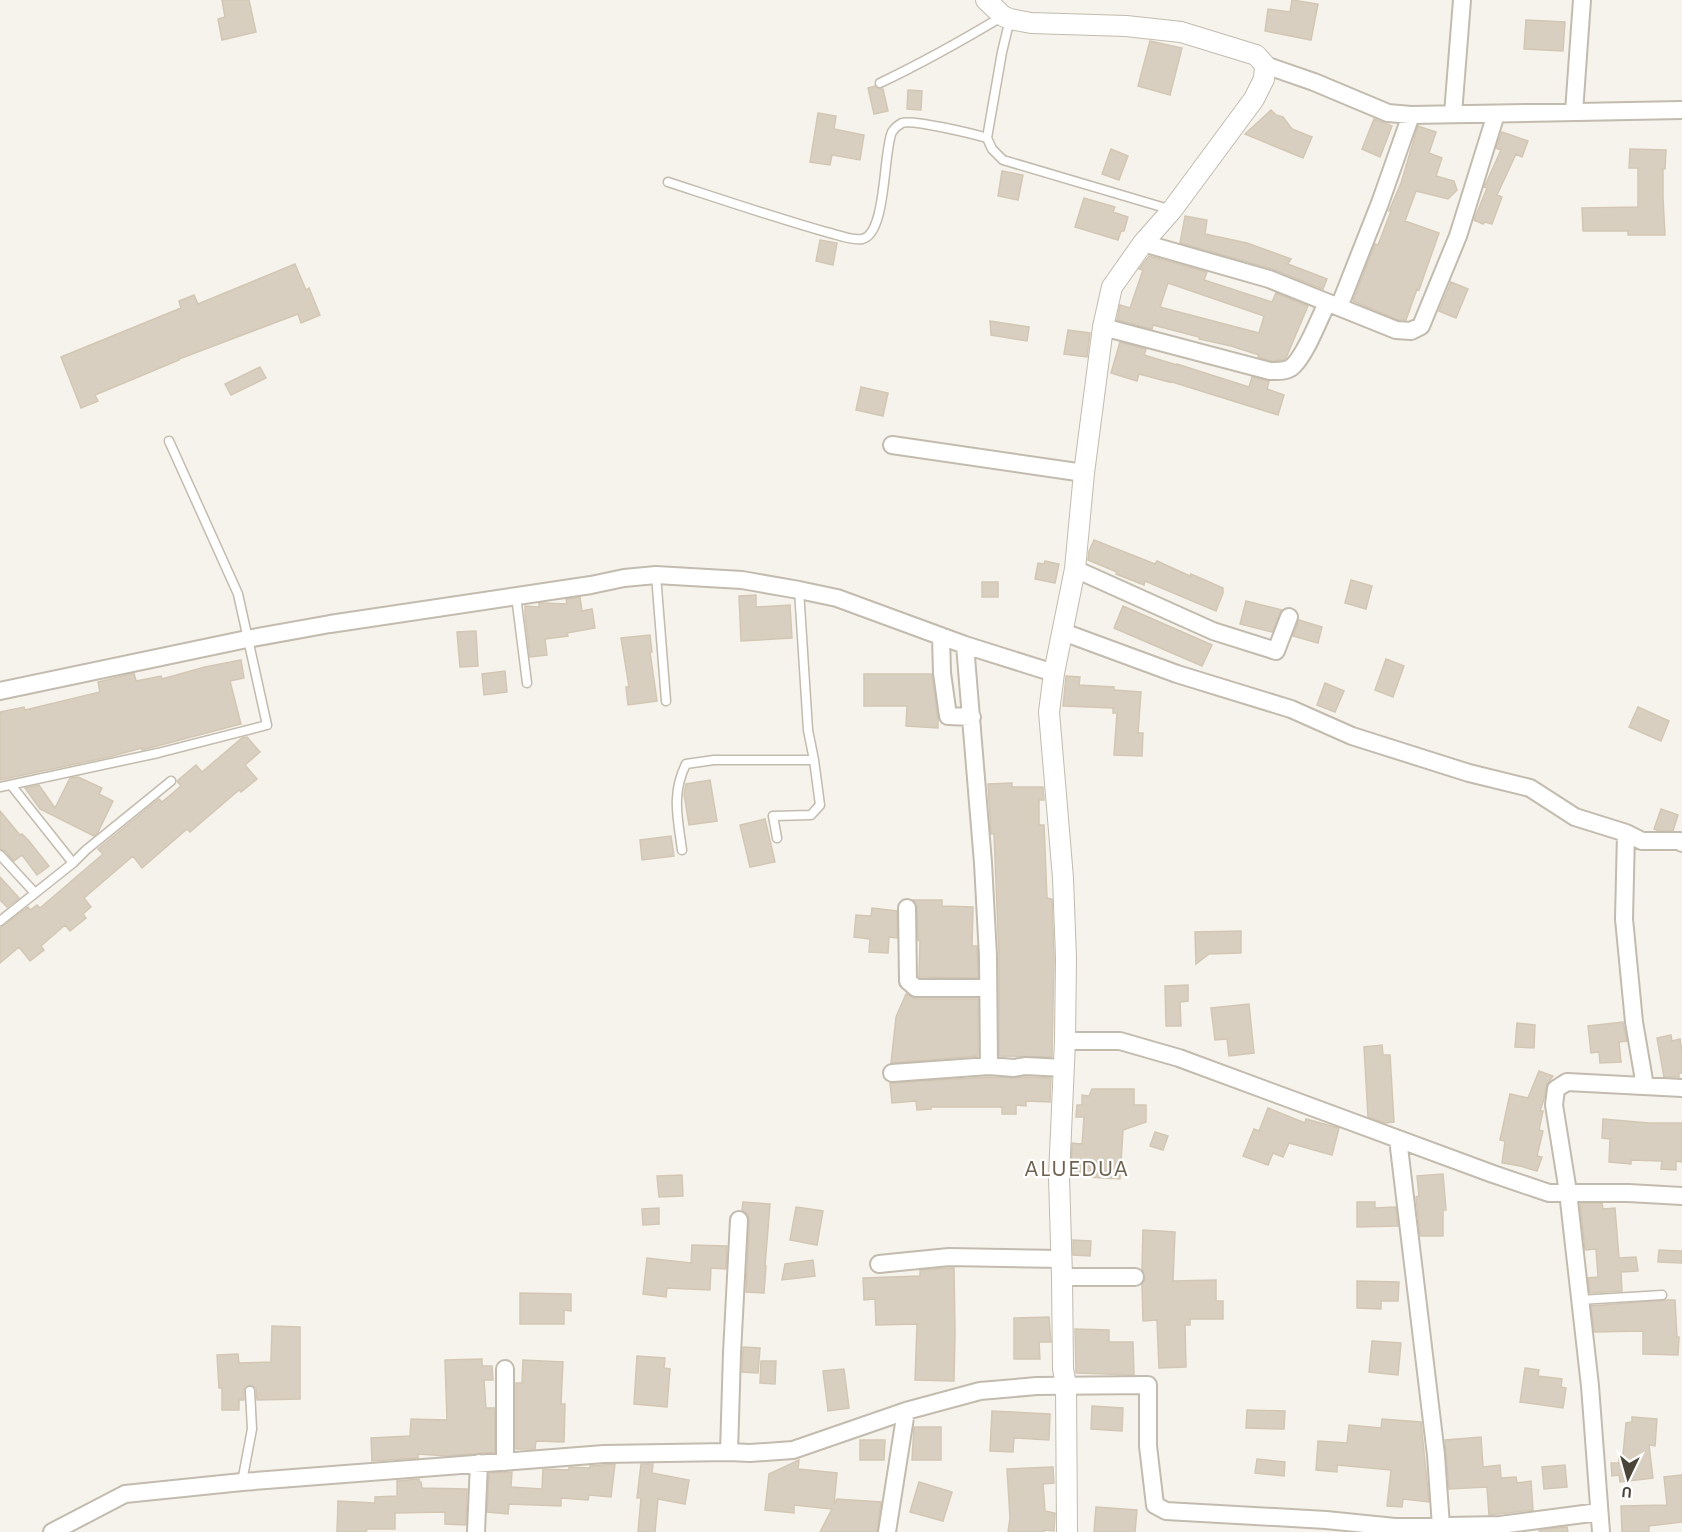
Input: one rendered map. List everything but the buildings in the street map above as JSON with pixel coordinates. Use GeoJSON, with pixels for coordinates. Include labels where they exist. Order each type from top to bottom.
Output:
{"type":"FeatureCollection","features":[{"type":"Feature","properties":{"kind":"street"},"geometry":{"type":"LineString","coordinates":[[986,0],[1007,17],[1031,23],[1126,26],[1181,32],[1256,55],[1265,65],[1314,82],[1388,113],[1411,115],[1682,110]]}},
{"type":"Feature","properties":{"kind":"street"},"geometry":{"type":"LineString","coordinates":[[1453,114],[1462,0]]}},
{"type":"Feature","properties":{"kind":"street"},"geometry":{"type":"LineString","coordinates":[[1574,112],[1582,0]]}},
{"type":"Feature","properties":{"kind":"street"},"geometry":{"type":"LineString","coordinates":[[1067,1532],[1066,1385],[1063,1369],[1059,1177],[1066,958],[1063,878],[1050,712],[1054,673],[1075,569],[1084,473],[1103,327],[1112,287],[1254,99],[1264,80],[1265,65]]}},
{"type":"Feature","properties":{"kind":"street"},"geometry":{"type":"LineString","coordinates":[[1143,243],[1269,279],[1396,330],[1411,331],[1421,326],[1458,236],[1496,114]]}},
{"type":"Feature","properties":{"kind":"street"},"geometry":{"type":"LineString","coordinates":[[1103,327],[1270,371],[1282,371],[1293,366],[1333,305],[1380,203],[1411,115]]}},
{"type":"Feature","properties":{"kind":"street"},"geometry":{"type":"LineString","coordinates":[[892,445],[1084,473]]}},
{"type":"Feature","properties":{"kind":"street"},"geometry":{"type":"LineString","coordinates":[[1075,569],[1213,631],[1276,651],[1289,617]]}},
{"type":"Feature","properties":{"kind":"street"},"geometry":{"type":"LineString","coordinates":[[0,691],[247,639],[330,624],[656,575],[742,580],[837,598],[965,645],[1054,673]]}},
{"type":"Feature","properties":{"kind":"street"},"geometry":{"type":"LineString","coordinates":[[1063,632],[1177,674],[1291,709],[1352,736],[1469,773],[1530,788],[1575,817],[1626,833],[1642,841],[1680,841],[1682,843]]}},
{"type":"Feature","properties":{"kind":"street"},"geometry":{"type":"LineString","coordinates":[[941,636],[942,673],[948,716],[972,717]]}},
{"type":"Feature","properties":{"kind":"street"},"geometry":{"type":"LineString","coordinates":[[965,645],[983,863],[989,1066]]}},
{"type":"Feature","properties":{"kind":"street"},"geometry":{"type":"LineString","coordinates":[[1626,833],[1624,919],[1634,1022],[1645,1086]]}},
{"type":"Feature","properties":{"kind":"street"},"geometry":{"type":"LineString","coordinates":[[907,908],[908,981],[916,988],[988,988]]}},
{"type":"Feature","properties":{"kind":"street"},"geometry":{"type":"LineString","coordinates":[[1065,1041],[1120,1041],[1179,1058],[1549,1193],[1682,1196]]}},
{"type":"Feature","properties":{"kind":"street"},"geometry":{"type":"LineString","coordinates":[[891,1073],[989,1066],[1064,1068]]}},
{"type":"Feature","properties":{"kind":"street"},"geometry":{"type":"LineString","coordinates":[[1601,1532],[1590,1386],[1568,1192],[1554,1105],[1556,1089],[1568,1082],[1682,1088]]}},
{"type":"Feature","properties":{"kind":"street"},"geometry":{"type":"LineString","coordinates":[[1398,1139],[1436,1455],[1441,1526]]}},
{"type":"Feature","properties":{"kind":"street"},"geometry":{"type":"LineString","coordinates":[[729,1452],[739,1220]]}},
{"type":"Feature","properties":{"kind":"street"},"geometry":{"type":"LineString","coordinates":[[879,1264],[949,1257],[1135,1277]]}},
{"type":"Feature","properties":{"kind":"street"},"geometry":{"type":"LineString","coordinates":[[505,1369],[505,1462]]}},
{"type":"Feature","properties":{"kind":"street"},"geometry":{"type":"LineString","coordinates":[[52,1532],[124,1494],[242,1482],[604,1454],[750,1453],[793,1450],[906,1411],[980,1391],[1066,1385],[1148,1385],[1148,1446],[1155,1505],[1166,1511],[1326,1526],[1395,1527],[1500,1525],[1599,1512]]}},
{"type":"Feature","properties":{"kind":"street"},"geometry":{"type":"LineString","coordinates":[[887,1532],[906,1411]]}},
{"type":"Feature","properties":{"kind":"street"},"geometry":{"type":"LineString","coordinates":[[476,1532],[479,1463]]}},
{"type":"Feature","properties":{"kind":"lane"},"geometry":{"type":"LineString","coordinates":[[880,83],[1007,17]]}},
{"type":"Feature","properties":{"kind":"lane"},"geometry":{"type":"LineString","coordinates":[[1007,17],[987,138],[992,149],[1003,160],[1172,210]]}},
{"type":"Feature","properties":{"kind":"lane"},"geometry":{"type":"LineString","coordinates":[[668,182],[797,224],[862,239],[871,235],[876,223],[891,134],[896,126],[906,122],[958,130],[987,138]]}},
{"type":"Feature","properties":{"kind":"lane"},"geometry":{"type":"LineString","coordinates":[[0,787],[158,753],[267,724],[238,594],[169,441]]}},
{"type":"Feature","properties":{"kind":"lane"},"geometry":{"type":"LineString","coordinates":[[656,575],[666,701]]}},
{"type":"Feature","properties":{"kind":"lane"},"geometry":{"type":"LineString","coordinates":[[777,838],[773,816],[812,815],[820,805],[808,730],[799,590]]}},
{"type":"Feature","properties":{"kind":"lane"},"geometry":{"type":"LineString","coordinates":[[516,596],[527,683]]}},
{"type":"Feature","properties":{"kind":"lane"},"geometry":{"type":"LineString","coordinates":[[682,850],[676,796],[680,776],[686,764],[714,760],[814,760]]}},
{"type":"Feature","properties":{"kind":"lane"},"geometry":{"type":"LineString","coordinates":[[0,921],[171,781]]}},
{"type":"Feature","properties":{"kind":"lane"},"geometry":{"type":"LineString","coordinates":[[11,784],[73,863]]}},
{"type":"Feature","properties":{"kind":"lane"},"geometry":{"type":"LineString","coordinates":[[0,855],[35,893]]}},
{"type":"Feature","properties":{"kind":"lane"},"geometry":{"type":"LineString","coordinates":[[1580,1300],[1662,1295]]}},
{"type":"Feature","properties":{"kind":"lane"},"geometry":{"type":"LineString","coordinates":[[242,1482],[252,1429],[250,1392]]}},
{"type":"Feature","properties":{"kind":"district","name":"ALUEDUA"},"geometry":{"type":"Point","coordinates":[1077,1169]}}]}
